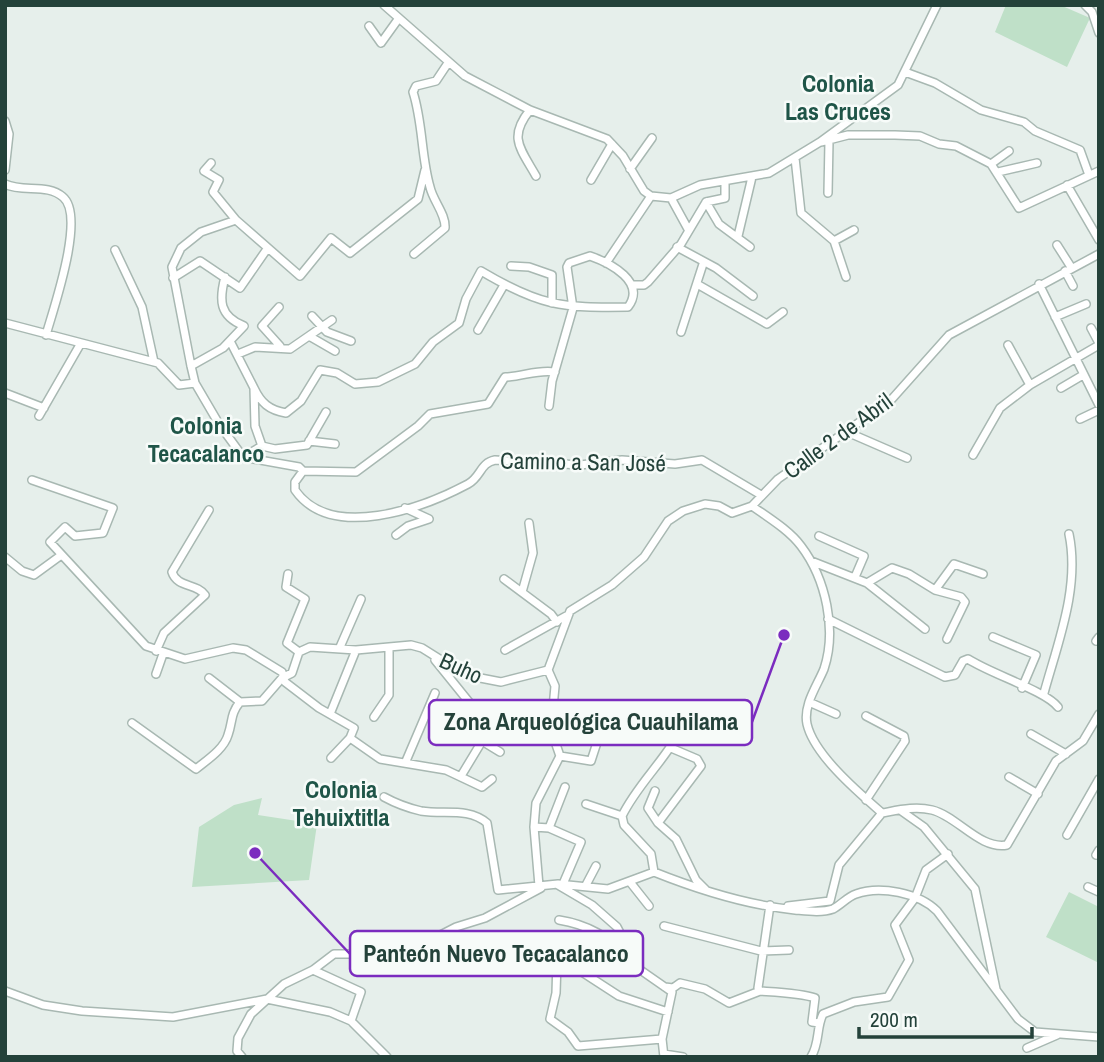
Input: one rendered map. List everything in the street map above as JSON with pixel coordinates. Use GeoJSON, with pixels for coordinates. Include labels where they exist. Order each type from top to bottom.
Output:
{"type":"FeatureCollection","features":[{"type":"Feature","properties":{"kind":"street"},"geometry":{"type":"LineString","coordinates":[[384,5],[448,63],[530,110],[574,124],[612,144],[651,196],[671,198],[700,185],[752,177],[783,167],[820,142],[898,85],[937,5]]}},
{"type":"Feature","properties":{"kind":"street"},"geometry":{"type":"LineString","coordinates":[[1085,5],[1092,12],[1097,30]]}},
{"type":"Feature","properties":{"kind":"street"},"geometry":{"type":"LineString","coordinates":[[1097,30],[1099,17]]}},
{"type":"Feature","properties":{"kind":"street"},"geometry":{"type":"LineString","coordinates":[[369,26],[381,43],[399,18]]}},
{"type":"Feature","properties":{"kind":"street"},"geometry":{"type":"LineString","coordinates":[[414,254],[445,228],[445,220],[432,195],[425,170],[418,109],[413,92],[416,86],[436,81],[448,63]]}},
{"type":"Feature","properties":{"kind":"street"},"geometry":{"type":"LineString","coordinates":[[905,72],[935,83],[981,110],[1024,122],[1035,131],[1070,144],[1080,150],[1089,175]]}},
{"type":"Feature","properties":{"kind":"street"},"geometry":{"type":"LineString","coordinates":[[530,110],[517,126],[516,135],[536,176]]}},
{"type":"Feature","properties":{"kind":"street"},"geometry":{"type":"LineString","coordinates":[[848,135],[853,117]]}},
{"type":"Feature","properties":{"kind":"street"},"geometry":{"type":"LineString","coordinates":[[5,121],[9,134],[5,170]]}},
{"type":"Feature","properties":{"kind":"street"},"geometry":{"type":"LineString","coordinates":[[820,142],[848,135],[919,136],[939,144],[956,146],[991,163],[1019,208],[1099,171]]}},
{"type":"Feature","properties":{"kind":"street"},"geometry":{"type":"LineString","coordinates":[[630,169],[652,138]]}},
{"type":"Feature","properties":{"kind":"street"},"geometry":{"type":"LineString","coordinates":[[828,193],[829,141]]}},
{"type":"Feature","properties":{"kind":"street"},"geometry":{"type":"LineString","coordinates":[[591,180],[612,144]]}},
{"type":"Feature","properties":{"kind":"street"},"geometry":{"type":"LineString","coordinates":[[991,163],[1009,151]]}},
{"type":"Feature","properties":{"kind":"street"},"geometry":{"type":"LineString","coordinates":[[795,158],[801,214],[834,241],[846,277]]}},
{"type":"Feature","properties":{"kind":"street"},"geometry":{"type":"LineString","coordinates":[[211,163],[204,171],[219,180],[213,192],[236,220],[300,276],[331,238],[350,253],[418,199],[425,170]]}},
{"type":"Feature","properties":{"kind":"street"},"geometry":{"type":"LineString","coordinates":[[998,172],[1037,163]]}},
{"type":"Feature","properties":{"kind":"street"},"geometry":{"type":"LineString","coordinates":[[738,236],[752,177]]}},
{"type":"Feature","properties":{"kind":"street"},"geometry":{"type":"LineString","coordinates":[[550,406],[555,372],[573,307],[569,263],[590,256],[606,263],[633,285],[644,285],[677,247],[706,202],[725,198],[725,181]]}},
{"type":"Feature","properties":{"kind":"street"},"geometry":{"type":"LineString","coordinates":[[5,184],[43,189],[64,197],[69,209],[67,260],[46,335]]}},
{"type":"Feature","properties":{"kind":"street"},"geometry":{"type":"LineString","coordinates":[[1067,185],[1099,240]]}},
{"type":"Feature","properties":{"kind":"street"},"geometry":{"type":"LineString","coordinates":[[606,263],[651,196]]}},
{"type":"Feature","properties":{"kind":"street"},"geometry":{"type":"LineString","coordinates":[[671,198],[688,229]]}},
{"type":"Feature","properties":{"kind":"street"},"geometry":{"type":"LineString","coordinates":[[706,202],[719,224],[750,247]]}},
{"type":"Feature","properties":{"kind":"street"},"geometry":{"type":"LineString","coordinates":[[236,220],[201,232],[181,248],[172,267],[195,383],[219,424],[243,457],[293,464],[303,471],[356,472],[430,414],[488,404],[505,377],[520,377],[544,370],[555,372]]}},
{"type":"Feature","properties":{"kind":"street"},"geometry":{"type":"LineString","coordinates":[[834,241],[854,230]]}},
{"type":"Feature","properties":{"kind":"street"},"geometry":{"type":"LineString","coordinates":[[1057,245],[1073,286]]}},
{"type":"Feature","properties":{"kind":"street"},"geometry":{"type":"LineString","coordinates":[[677,247],[703,264],[716,268],[753,296]]}},
{"type":"Feature","properties":{"kind":"street"},"geometry":{"type":"LineString","coordinates":[[173,278],[200,261],[240,288],[267,249]]}},
{"type":"Feature","properties":{"kind":"street"},"geometry":{"type":"LineString","coordinates":[[115,250],[142,307],[154,362]]}},
{"type":"Feature","properties":{"kind":"street","name":"Calle 2 de Abril"},"geometry":{"type":"LineString","coordinates":[[752,506],[786,472],[898,394],[927,356],[949,335],[1039,284],[1099,254]]}},
{"type":"Feature","properties":{"kind":"street"},"geometry":{"type":"LineString","coordinates":[[681,332],[703,264]]}},
{"type":"Feature","properties":{"kind":"street"},"geometry":{"type":"LineString","coordinates":[[511,266],[529,267],[552,275],[552,303]]}},
{"type":"Feature","properties":{"kind":"street"},"geometry":{"type":"LineString","coordinates":[[230,341],[260,400],[272,411],[286,413],[301,401],[320,370],[337,373],[355,384],[378,382],[415,364],[433,342],[459,323],[466,299],[481,271],[504,285],[552,303],[573,307],[628,307],[633,298],[633,285]]}},
{"type":"Feature","properties":{"kind":"street"},"geometry":{"type":"LineString","coordinates":[[191,366],[230,341],[244,326],[224,313],[219,300],[225,277]]}},
{"type":"Feature","properties":{"kind":"street"},"geometry":{"type":"LineString","coordinates":[[697,284],[767,324],[783,312]]}},
{"type":"Feature","properties":{"kind":"street"},"geometry":{"type":"LineString","coordinates":[[1039,284],[1099,407],[1080,419]]}},
{"type":"Feature","properties":{"kind":"street"},"geometry":{"type":"LineString","coordinates":[[478,330],[504,285]]}},
{"type":"Feature","properties":{"kind":"street"},"geometry":{"type":"LineString","coordinates":[[1055,317],[1086,304]]}},
{"type":"Feature","properties":{"kind":"street"},"geometry":{"type":"LineString","coordinates":[[279,307],[261,326],[280,346]]}},
{"type":"Feature","properties":{"kind":"street"},"geometry":{"type":"LineString","coordinates":[[312,316],[321,328],[351,341]]}},
{"type":"Feature","properties":{"kind":"street"},"geometry":{"type":"LineString","coordinates":[[238,354],[255,347],[280,346],[290,349],[332,320]]}},
{"type":"Feature","properties":{"kind":"street"},"geometry":{"type":"LineString","coordinates":[[5,323],[154,362],[161,365],[179,385],[195,383]]}},
{"type":"Feature","properties":{"kind":"street"},"geometry":{"type":"LineString","coordinates":[[973,455],[1000,408],[1030,385],[1099,344],[1091,328]]}},
{"type":"Feature","properties":{"kind":"street"},"geometry":{"type":"LineString","coordinates":[[309,336],[335,351]]}},
{"type":"Feature","properties":{"kind":"street"},"geometry":{"type":"LineString","coordinates":[[39,416],[81,343]]}},
{"type":"Feature","properties":{"kind":"street"},"geometry":{"type":"LineString","coordinates":[[1008,345],[1030,385]]}},
{"type":"Feature","properties":{"kind":"street"},"geometry":{"type":"LineString","coordinates":[[1060,388],[1083,375]]}},
{"type":"Feature","properties":{"kind":"street"},"geometry":{"type":"LineString","coordinates":[[254,388],[255,426],[262,446]]}},
{"type":"Feature","properties":{"kind":"street"},"geometry":{"type":"LineString","coordinates":[[5,393],[44,408]]}},
{"type":"Feature","properties":{"kind":"street"},"geometry":{"type":"LineString","coordinates":[[243,457],[262,446],[275,449],[307,445],[326,412]]}},
{"type":"Feature","properties":{"kind":"street"},"geometry":{"type":"LineString","coordinates":[[847,432],[907,458]]}},
{"type":"Feature","properties":{"kind":"street"},"geometry":{"type":"LineString","coordinates":[[309,441],[335,443]]}},
{"type":"Feature","properties":{"kind":"street","name":"Camino a San José"},"geometry":{"type":"LineString","coordinates":[[303,471],[297,477],[295,489],[314,508],[342,517],[366,517],[404,508],[469,483],[483,465],[495,460],[580,465],[622,460],[675,464],[702,460],[761,495]]}},
{"type":"Feature","properties":{"kind":"street"},"geometry":{"type":"LineString","coordinates":[[32,480],[113,508],[105,530],[99,535],[75,536],[65,527],[51,538],[50,545],[146,646],[160,653],[186,659],[233,648],[246,650],[282,672],[282,678]]}},
{"type":"Feature","properties":{"kind":"street"},"geometry":{"type":"LineString","coordinates":[[542,886],[534,827],[536,803],[560,756],[551,730],[555,686],[548,670],[567,616],[575,605],[612,584],[644,557],[668,521],[683,511],[705,504],[739,512],[752,506],[791,536],[811,561],[819,576],[828,619],[828,653],[809,702],[806,718],[813,742],[866,800],[882,813]]}},
{"type":"Feature","properties":{"kind":"street"},"geometry":{"type":"LineString","coordinates":[[396,535],[408,526],[428,521],[426,516],[404,508]]}},
{"type":"Feature","properties":{"kind":"street"},"geometry":{"type":"LineString","coordinates":[[156,674],[164,633],[205,595],[202,590],[179,583],[172,575],[209,510]]}},
{"type":"Feature","properties":{"kind":"street"},"geometry":{"type":"LineString","coordinates":[[522,592],[533,553],[529,523]]}},
{"type":"Feature","properties":{"kind":"street"},"geometry":{"type":"LineString","coordinates":[[1044,694],[1073,578],[1069,534]]}},
{"type":"Feature","properties":{"kind":"street"},"geometry":{"type":"LineString","coordinates":[[819,536],[864,556],[855,578]]}},
{"type":"Feature","properties":{"kind":"street"},"geometry":{"type":"LineString","coordinates":[[5,557],[22,571],[34,575],[60,556]]}},
{"type":"Feature","properties":{"kind":"street"},"geometry":{"type":"LineString","coordinates":[[811,561],[867,583],[925,628]]}},
{"type":"Feature","properties":{"kind":"street"},"geometry":{"type":"LineString","coordinates":[[936,590],[954,564],[983,573]]}},
{"type":"Feature","properties":{"kind":"street"},"geometry":{"type":"LineString","coordinates":[[867,583],[892,568],[909,574],[936,590],[961,597],[965,602],[947,639]]}},
{"type":"Feature","properties":{"kind":"street"},"geometry":{"type":"LineString","coordinates":[[209,678],[240,702],[262,701],[282,678],[292,673],[299,652],[287,643],[305,599],[286,587],[288,574]]}},
{"type":"Feature","properties":{"kind":"street"},"geometry":{"type":"LineString","coordinates":[[504,579],[551,614],[557,622]]}},
{"type":"Feature","properties":{"kind":"street"},"geometry":{"type":"LineString","coordinates":[[340,647],[361,599]]}},
{"type":"Feature","properties":{"kind":"street"},"geometry":{"type":"LineString","coordinates":[[505,650],[567,616]]}},
{"type":"Feature","properties":{"kind":"street"},"geometry":{"type":"LineString","coordinates":[[828,619],[950,678],[964,659],[1022,688],[1044,694],[1058,707]]}},
{"type":"Feature","properties":{"kind":"street"},"geometry":{"type":"LineString","coordinates":[[993,637],[1036,655],[1022,688]]}},
{"type":"Feature","properties":{"kind":"street","name":"Buho"},"geometry":{"type":"LineString","coordinates":[[299,652],[310,647],[356,650],[417,646],[466,675],[501,682],[548,670]]}},
{"type":"Feature","properties":{"kind":"street"},"geometry":{"type":"LineString","coordinates":[[374,718],[388,695],[389,647]]}},
{"type":"Feature","properties":{"kind":"street"},"geometry":{"type":"LineString","coordinates":[[330,714],[356,650]]}},
{"type":"Feature","properties":{"kind":"street"},"geometry":{"type":"LineString","coordinates":[[430,654],[490,728],[461,776]]}},
{"type":"Feature","properties":{"kind":"street"},"geometry":{"type":"LineString","coordinates":[[282,678],[330,714],[354,728],[350,738],[331,758]]}},
{"type":"Feature","properties":{"kind":"street"},"geometry":{"type":"LineString","coordinates":[[406,761],[435,694]]}},
{"type":"Feature","properties":{"kind":"street"},"geometry":{"type":"LineString","coordinates":[[132,723],[196,769],[228,736],[233,711],[240,702]]}},
{"type":"Feature","properties":{"kind":"street"},"geometry":{"type":"LineString","coordinates":[[809,702],[836,714]]}},
{"type":"Feature","properties":{"kind":"street"},"geometry":{"type":"LineString","coordinates":[[554,704],[605,718],[591,761],[560,756]]}},
{"type":"Feature","properties":{"kind":"street"},"geometry":{"type":"LineString","coordinates":[[773,906],[830,901],[839,865],[882,813],[920,809],[944,814],[1000,846],[1011,841],[1056,761],[1083,741],[1099,714]]}},
{"type":"Feature","properties":{"kind":"street"},"geometry":{"type":"LineString","coordinates":[[866,716],[904,736],[905,741],[866,800]]}},
{"type":"Feature","properties":{"kind":"street"},"geometry":{"type":"LineString","coordinates":[[654,872],[652,854],[624,825],[622,816],[645,777],[671,748],[682,726]]}},
{"type":"Feature","properties":{"kind":"street"},"geometry":{"type":"LineString","coordinates":[[1031,733],[1066,754]]}},
{"type":"Feature","properties":{"kind":"street"},"geometry":{"type":"LineString","coordinates":[[350,738],[380,759],[406,761],[461,776],[482,787],[492,779]]}},
{"type":"Feature","properties":{"kind":"street"},"geometry":{"type":"LineString","coordinates":[[482,741],[500,752]]}},
{"type":"Feature","properties":{"kind":"street"},"geometry":{"type":"LineString","coordinates":[[657,823],[701,765],[697,759],[671,748]]}},
{"type":"Feature","properties":{"kind":"street"},"geometry":{"type":"LineString","coordinates":[[1009,777],[1038,794]]}},
{"type":"Feature","properties":{"kind":"street"},"geometry":{"type":"LineString","coordinates":[[1067,835],[1099,779]]}},
{"type":"Feature","properties":{"kind":"street"},"geometry":{"type":"LineString","coordinates":[[549,828],[565,787]]}},
{"type":"Feature","properties":{"kind":"street"},"geometry":{"type":"LineString","coordinates":[[655,791],[648,808],[657,823],[676,839],[696,880],[708,892]]}},
{"type":"Feature","properties":{"kind":"street"},"geometry":{"type":"LineString","coordinates":[[384,797],[423,811],[457,811],[487,823],[498,890],[560,884],[608,889],[654,872],[708,892],[773,906],[833,909],[855,894],[874,890],[891,891],[923,900],[937,911],[1018,1019],[1035,1032],[1099,1037]]}},
{"type":"Feature","properties":{"kind":"street"},"geometry":{"type":"LineString","coordinates":[[586,804],[622,816]]}},
{"type":"Feature","properties":{"kind":"street"},"geometry":{"type":"LineString","coordinates":[[900,810],[924,827],[975,889],[996,991]]}},
{"type":"Feature","properties":{"kind":"street"},"geometry":{"type":"LineString","coordinates":[[534,827],[549,828],[581,842],[560,884]]}},
{"type":"Feature","properties":{"kind":"street"},"geometry":{"type":"LineString","coordinates":[[811,1057],[819,1040],[819,1023],[823,1014],[836,1007],[888,997],[909,960],[895,925],[915,898],[926,870],[948,854]]}},
{"type":"Feature","properties":{"kind":"street"},"geometry":{"type":"LineString","coordinates":[[586,885],[596,866]]}},
{"type":"Feature","properties":{"kind":"street"},"geometry":{"type":"LineString","coordinates":[[630,882],[649,906]]}},
{"type":"Feature","properties":{"kind":"street"},"geometry":{"type":"LineString","coordinates":[[560,884],[593,905],[617,927],[639,969]]}},
{"type":"Feature","properties":{"kind":"street"},"geometry":{"type":"LineString","coordinates":[[242,1057],[237,1051],[237,1038],[251,1014],[292,978],[313,970],[334,954],[380,954],[423,944],[456,927],[485,918],[542,886]]}},
{"type":"Feature","properties":{"kind":"street"},"geometry":{"type":"LineString","coordinates":[[1088,887],[1099,892]]}},
{"type":"Feature","properties":{"kind":"street"},"geometry":{"type":"LineString","coordinates":[[760,991],[757,983],[761,951],[773,906]]}},
{"type":"Feature","properties":{"kind":"street"},"geometry":{"type":"LineString","coordinates":[[559,920],[579,924],[607,939],[639,969],[665,987],[672,995],[662,1039],[664,1056],[684,1057]]}},
{"type":"Feature","properties":{"kind":"street"},"geometry":{"type":"LineString","coordinates":[[664,926],[761,951],[789,950]]}},
{"type":"Feature","properties":{"kind":"street"},"geometry":{"type":"LineString","coordinates":[[662,1039],[578,1046],[568,1032],[550,1019],[559,959],[619,996],[668,1012]]}},
{"type":"Feature","properties":{"kind":"street"},"geometry":{"type":"LineString","coordinates":[[313,970],[361,992],[351,1021]]}},
{"type":"Feature","properties":{"kind":"street"},"geometry":{"type":"LineString","coordinates":[[665,987],[683,983],[708,990],[729,1003],[760,991],[815,998],[812,1022],[819,1023]]}},
{"type":"Feature","properties":{"kind":"street"},"geometry":{"type":"LineString","coordinates":[[5,991],[43,1005],[82,1011],[173,1017],[267,999],[330,1012],[351,1021],[387,1057]]}},
{"type":"Feature","properties":{"kind":"street"},"geometry":{"type":"LineString","coordinates":[[1027,1048],[1058,1035]]}},
{"type":"Feature","properties":{"kind":"green space"},"geometry":{"type":"Polygon","coordinates":[[[1006,5],[1060,5],[1090,18],[1067,67],[995,32],[1006,5]]]}},
{"type":"Feature","properties":{"kind":"green space"},"geometry":{"type":"Polygon","coordinates":[[[262,798],[258,815],[317,824],[309,880],[192,887],[199,827],[234,805],[262,798]]]}},
{"type":"Feature","properties":{"kind":"green space"},"geometry":{"type":"Polygon","coordinates":[[[1069,892],[1099,907],[1099,963],[1046,937],[1069,892]]]}},
{"type":"Feature","properties":{"kind":"place","name":"Zona Arqueológica Cuauhilama"},"geometry":{"type":"Point","coordinates":[784,635]}},
{"type":"Feature","properties":{"kind":"place","name":"Panteón Nuevo Tecacalanco"},"geometry":{"type":"Point","coordinates":[255,853]}},
{"type":"Feature","properties":{"kind":"district","name":"Colonia Las Cruces"},"geometry":{"type":"Point","coordinates":[838,98]}},
{"type":"Feature","properties":{"kind":"district","name":"Colonia Tecacalanco"},"geometry":{"type":"Point","coordinates":[206,440]}},
{"type":"Feature","properties":{"kind":"district","name":"Colonia Tehuixtitla"},"geometry":{"type":"Point","coordinates":[341,804]}}]}
